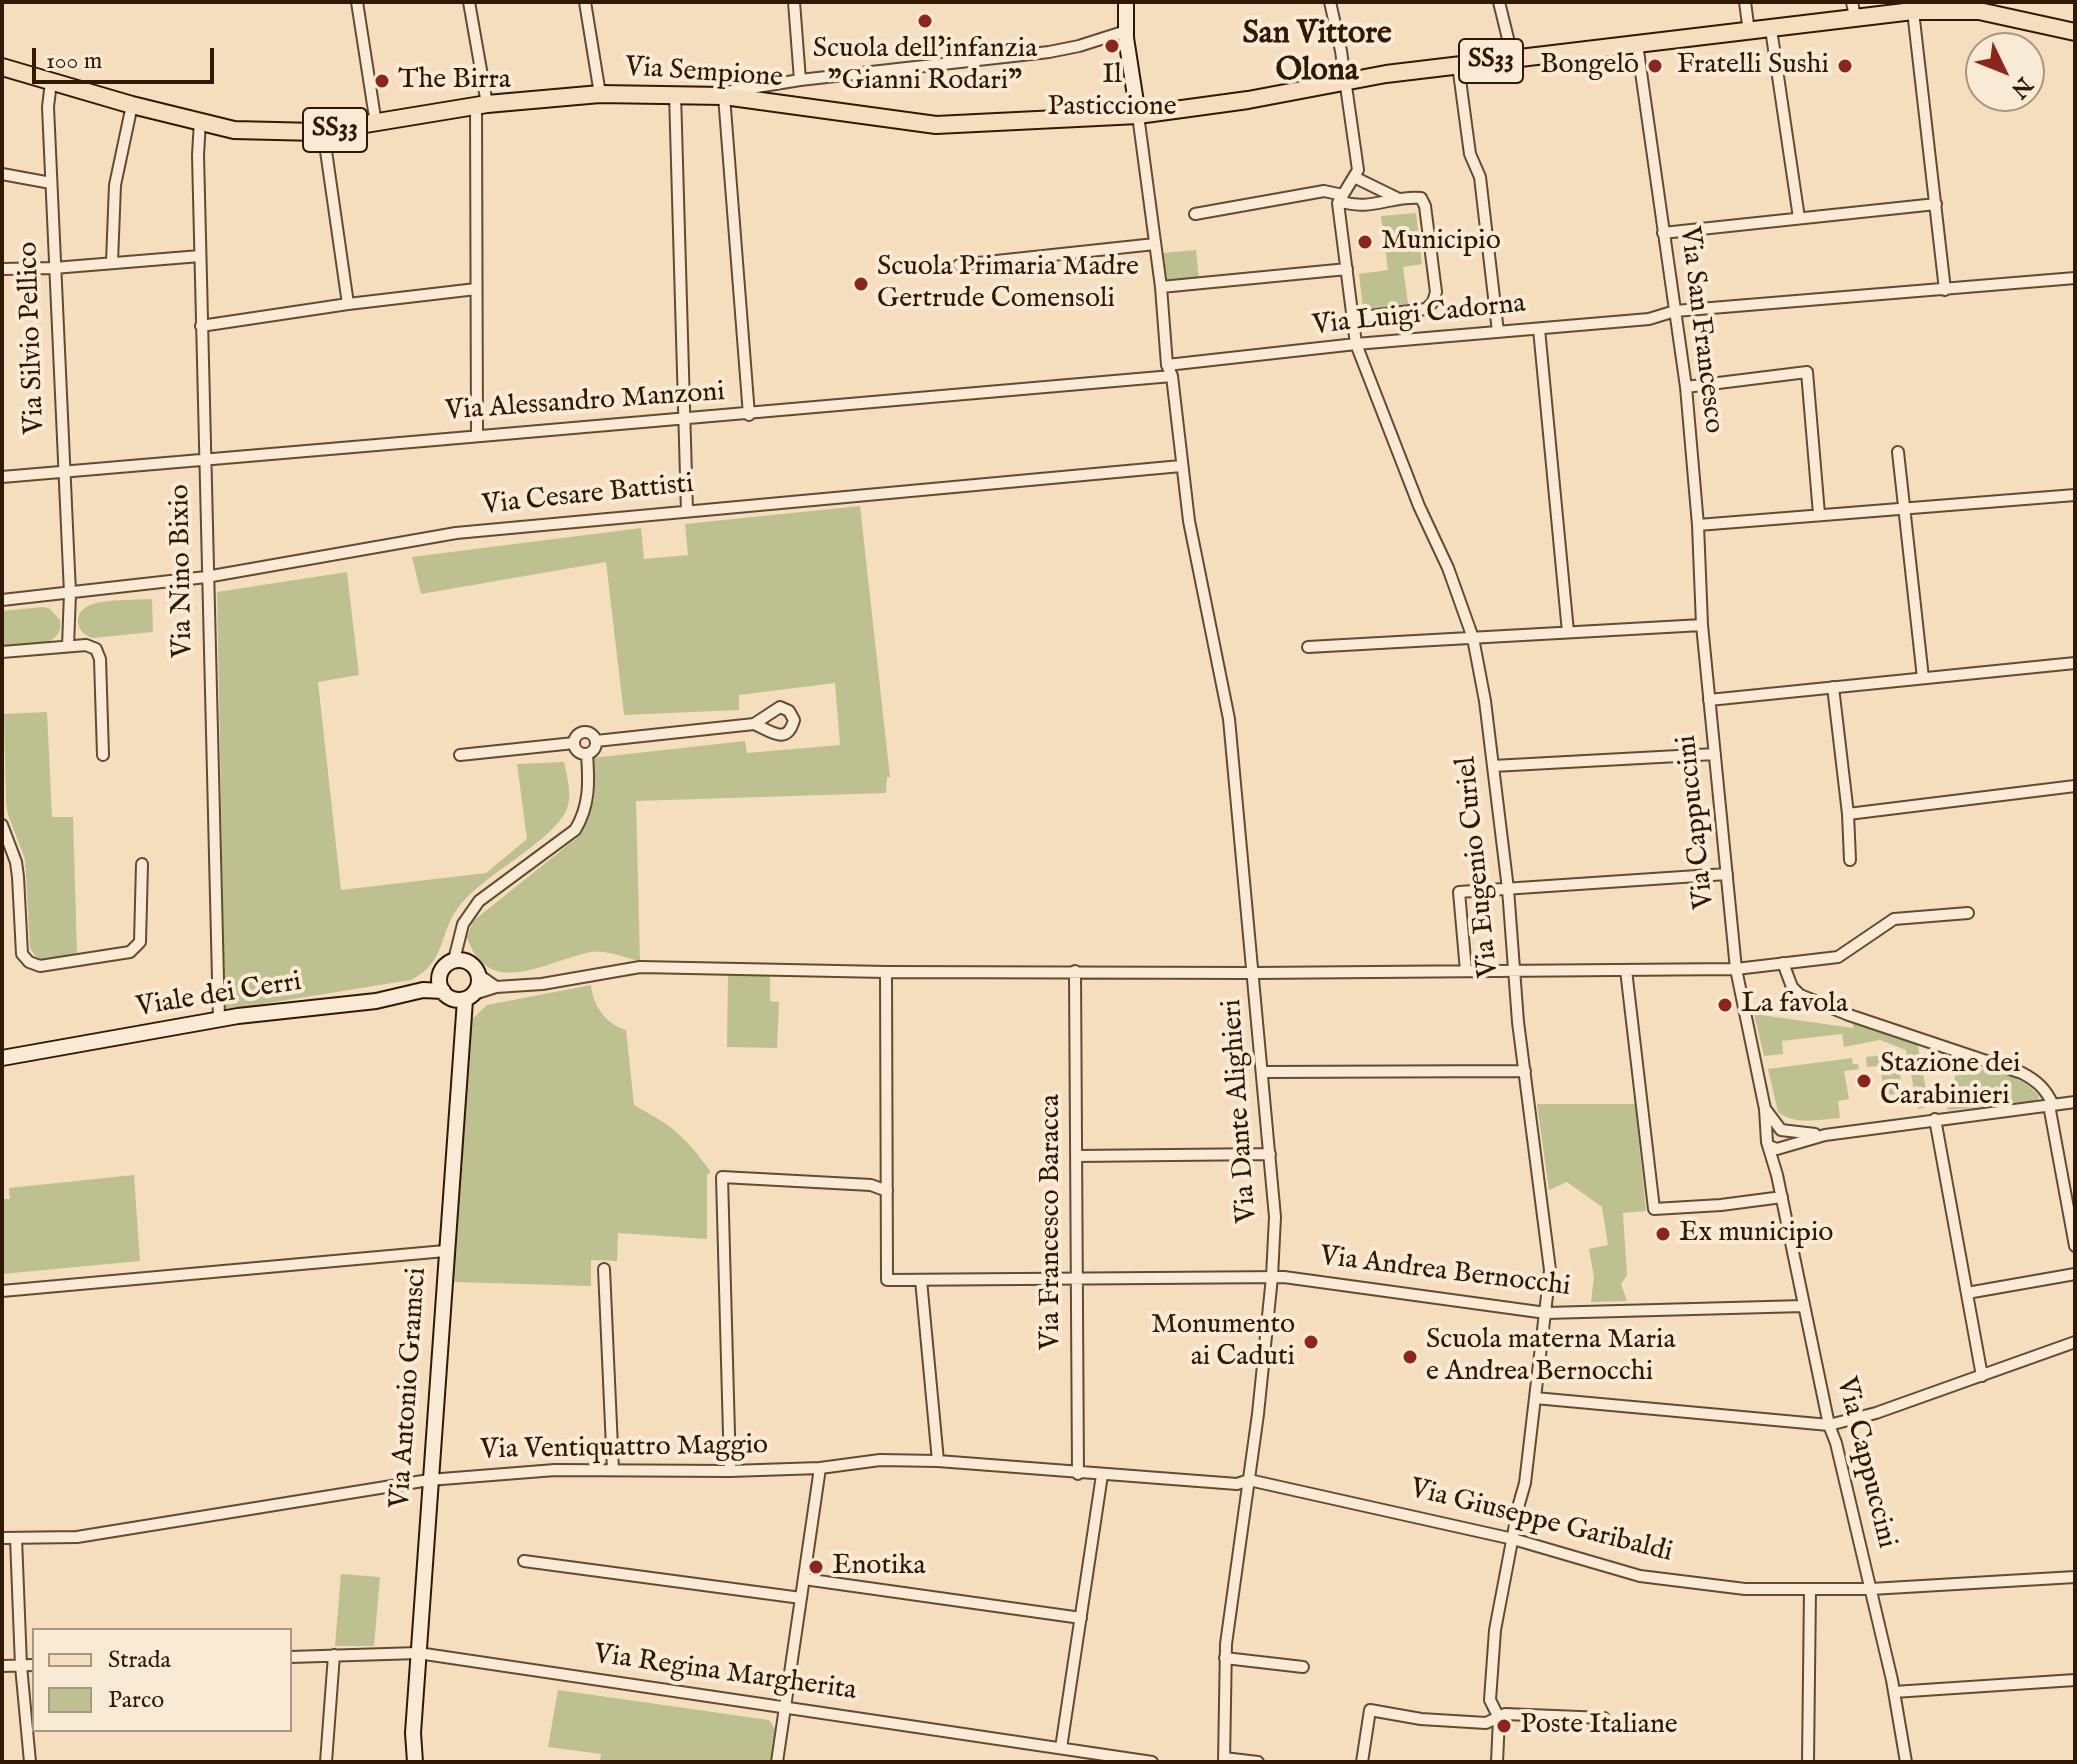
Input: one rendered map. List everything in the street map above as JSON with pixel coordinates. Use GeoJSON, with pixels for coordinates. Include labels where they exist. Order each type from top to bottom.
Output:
{"type":"FeatureCollection","features":[{"type":"Feature","properties":{"kind":"main road","name":"Via Sempione"},"geometry":{"type":"LineString","coordinates":[[2,67],[132,105],[234,130],[317,132],[481,105],[600,94],[675,93],[724,96],[936,125],[1138,115],[1346,84],[1386,74],[1771,29],[1854,10],[1913,11],[1965,6],[2075,32]]}},
{"type":"Feature","properties":{"kind":"street"},"geometry":{"type":"LineString","coordinates":[[357,2],[376,124]]}},
{"type":"Feature","properties":{"kind":"street"},"geometry":{"type":"LineString","coordinates":[[469,2],[481,105],[476,289],[477,435]]}},
{"type":"Feature","properties":{"kind":"street"},"geometry":{"type":"LineString","coordinates":[[585,2],[600,94]]}},
{"type":"Feature","properties":{"kind":"street"},"geometry":{"type":"LineString","coordinates":[[794,2],[800,80]]}},
{"type":"Feature","properties":{"kind":"street"},"geometry":{"type":"LineString","coordinates":[[1126,2],[1126,31],[1161,287],[1167,365]]}},
{"type":"Feature","properties":{"kind":"street"},"geometry":{"type":"LineString","coordinates":[[1330,2],[1358,170],[1341,198]]}},
{"type":"Feature","properties":{"kind":"street"},"geometry":{"type":"LineString","coordinates":[[1499,2],[1513,59]]}},
{"type":"Feature","properties":{"kind":"street"},"geometry":{"type":"LineString","coordinates":[[1745,2],[1749,32]]}},
{"type":"Feature","properties":{"kind":"street"},"geometry":{"type":"LineString","coordinates":[[1913,11],[1945,290]]}},
{"type":"Feature","properties":{"kind":"street"},"geometry":{"type":"LineString","coordinates":[[1771,29],[1799,218]]}},
{"type":"Feature","properties":{"kind":"street"},"geometry":{"type":"LineString","coordinates":[[705,95],[800,80],[1049,52],[1126,31]]}},
{"type":"Feature","properties":{"kind":"street","name":"Via San Francesco"},"geometry":{"type":"LineString","coordinates":[[1637,44],[1686,387],[1698,525],[1702,625]]}},
{"type":"Feature","properties":{"kind":"street"},"geometry":{"type":"LineString","coordinates":[[1458,65],[1470,154],[1480,177],[1498,332]]}},
{"type":"Feature","properties":{"kind":"street","name":"Via Silvio Pellico"},"geometry":{"type":"LineString","coordinates":[[51,82],[48,107],[62,472],[70,593],[68,646]]}},
{"type":"Feature","properties":{"kind":"street"},"geometry":{"type":"LineString","coordinates":[[675,93],[687,511]]}},
{"type":"Feature","properties":{"kind":"street"},"geometry":{"type":"LineString","coordinates":[[724,96],[749,415]]}},
{"type":"Feature","properties":{"kind":"street"},"geometry":{"type":"LineString","coordinates":[[112,262],[115,185],[132,105]]}},
{"type":"Feature","properties":{"kind":"street","name":"Via Nino Bixio"},"geometry":{"type":"LineString","coordinates":[[200,121],[198,155],[206,577],[219,1020]]}},
{"type":"Feature","properties":{"kind":"street"},"geometry":{"type":"LineString","coordinates":[[317,132],[325,144],[348,304]]}},
{"type":"Feature","properties":{"kind":"street"},"geometry":{"type":"LineString","coordinates":[[2,174],[51,183]]}},
{"type":"Feature","properties":{"kind":"street"},"geometry":{"type":"LineString","coordinates":[[1354,177],[1389,196],[1399,198]]}},
{"type":"Feature","properties":{"kind":"street"},"geometry":{"type":"LineString","coordinates":[[1195,214],[1324,191],[1367,206],[1417,197],[1423,201],[1435,297],[1426,309],[1354,318]]}},
{"type":"Feature","properties":{"kind":"street","name":"Via Eugenio Curiel"},"geometry":{"type":"LineString","coordinates":[[1341,198],[1356,344],[1389,432],[1448,568],[1473,638],[1485,701],[1508,889],[1525,1071],[1550,1270],[1525,1483],[1495,1630],[1490,1700],[1499,1718],[1497,1762]]}},
{"type":"Feature","properties":{"kind":"street"},"geometry":{"type":"LineString","coordinates":[[1663,233],[1936,204]]}},
{"type":"Feature","properties":{"kind":"street"},"geometry":{"type":"LineString","coordinates":[[959,265],[1155,244]]}},
{"type":"Feature","properties":{"kind":"street"},"geometry":{"type":"LineString","coordinates":[[2,269],[54,268],[200,256]]}},
{"type":"Feature","properties":{"kind":"street"},"geometry":{"type":"LineString","coordinates":[[1161,287],[1347,269]]}},
{"type":"Feature","properties":{"kind":"street","name":"Via Luigi Cadorna"},"geometry":{"type":"LineString","coordinates":[[1167,365],[1356,344],[1649,319],[1675,311],[2075,278]]}},
{"type":"Feature","properties":{"kind":"street"},"geometry":{"type":"LineString","coordinates":[[201,326],[476,289]]}},
{"type":"Feature","properties":{"kind":"street"},"geometry":{"type":"LineString","coordinates":[[1539,329],[1568,632]]}},
{"type":"Feature","properties":{"kind":"street","name":"Via Dante Alighieri"},"geometry":{"type":"LineString","coordinates":[[1167,365],[1172,376],[1189,521],[1229,719],[1275,1217],[1272,1277],[1249,1480],[1232,1588],[1225,1658],[1224,1760]]}},
{"type":"Feature","properties":{"kind":"street"},"geometry":{"type":"LineString","coordinates":[[1686,387],[1807,372],[1819,514]]}},
{"type":"Feature","properties":{"kind":"street","name":"Via Alessandro Manzoni"},"geometry":{"type":"LineString","coordinates":[[2,477],[204,462],[477,435],[749,415],[1172,376]]}},
{"type":"Feature","properties":{"kind":"street"},"geometry":{"type":"LineString","coordinates":[[1898,452],[1923,678]]}},
{"type":"Feature","properties":{"kind":"street","name":"Via Cesare Battisti"},"geometry":{"type":"LineString","coordinates":[[2,600],[206,577],[456,533],[1181,463]]}},
{"type":"Feature","properties":{"kind":"street"},"geometry":{"type":"LineString","coordinates":[[1698,525],[1905,506],[2075,495]]}},
{"type":"Feature","properties":{"kind":"street"},"geometry":{"type":"LineString","coordinates":[[1308,647],[1702,625]]}},
{"type":"Feature","properties":{"kind":"street","name":"Via Cappuccini"},"geometry":{"type":"LineString","coordinates":[[1702,625],[1736,969],[1765,1109],[1768,1140],[1829,1425],[1871,1589],[1906,1762]]}},
{"type":"Feature","properties":{"kind":"street"},"geometry":{"type":"LineString","coordinates":[[2,652],[86,645],[96,649],[100,659],[103,755]]}},
{"type":"Feature","properties":{"kind":"street"},"geometry":{"type":"LineString","coordinates":[[1709,700],[2075,663]]}},
{"type":"Feature","properties":{"kind":"street"},"geometry":{"type":"LineString","coordinates":[[1833,687],[1848,814],[1850,860]]}},
{"type":"Feature","properties":{"kind":"street"},"geometry":{"type":"LineString","coordinates":[[596,741],[754,724]]}},
{"type":"Feature","properties":{"kind":"street"},"geometry":{"type":"LineString","coordinates":[[584,732],[591,734],[596,741],[594,750],[587,754],[576,750],[574,743],[578,734],[584,732]]}},
{"type":"Feature","properties":{"kind":"street"},"geometry":{"type":"LineString","coordinates":[[460,755],[574,743]]}},
{"type":"Feature","properties":{"kind":"street"},"geometry":{"type":"LineString","coordinates":[[459,960],[458,942],[463,924],[479,901],[575,830],[589,790],[587,754]]}},
{"type":"Feature","properties":{"kind":"street"},"geometry":{"type":"LineString","coordinates":[[1493,766],[1715,754]]}},
{"type":"Feature","properties":{"kind":"street"},"geometry":{"type":"LineString","coordinates":[[1848,814],[2075,786]]}},
{"type":"Feature","properties":{"kind":"street"},"geometry":{"type":"LineString","coordinates":[[2,825],[16,862],[22,954],[29,962],[40,966],[130,952],[140,942],[142,864]]}},
{"type":"Feature","properties":{"kind":"street"},"geometry":{"type":"LineString","coordinates":[[1466,971],[1459,892],[1727,874]]}},
{"type":"Feature","properties":{"kind":"street"},"geometry":{"type":"LineString","coordinates":[[459,996],[496,987],[542,984],[640,967],[886,972],[1254,973],[1736,969],[1838,957],[1894,919],[1968,913]]}},
{"type":"Feature","properties":{"kind":"street"},"geometry":{"type":"LineString","coordinates":[[423,990],[445,966],[459,960],[474,965],[479,975],[479,985],[459,996]]}},
{"type":"Feature","properties":{"kind":"street"},"geometry":{"type":"LineString","coordinates":[[1783,963],[1792,987],[1800,995],[2036,1080],[2047,1091],[2051,1105],[2075,1246]]}},
{"type":"Feature","properties":{"kind":"street"},"geometry":{"type":"LineString","coordinates":[[1626,970],[1654,1209],[1782,1197]]}},
{"type":"Feature","properties":{"kind":"street","name":"Via Francesco Baracca"},"geometry":{"type":"LineString","coordinates":[[1075,971],[1078,1474]]}},
{"type":"Feature","properties":{"kind":"street"},"geometry":{"type":"LineString","coordinates":[[730,1471],[722,1177],[871,1185],[887,1191],[886,972]]}},
{"type":"Feature","properties":{"kind":"street","name":"Via Antonio Gramsci"},"geometry":{"type":"LineString","coordinates":[[415,1762],[413,1733],[418,1653],[462,1018],[459,996],[440,985],[440,975]]}},
{"type":"Feature","properties":{"kind":"street"},"geometry":{"type":"LineString","coordinates":[[479,975],[496,987]]}},
{"type":"Feature","properties":{"kind":"street","name":"Viale dei Cerri"},"geometry":{"type":"LineString","coordinates":[[2,1058],[219,1020],[376,1001],[423,990],[459,996]]}},
{"type":"Feature","properties":{"kind":"street"},"geometry":{"type":"LineString","coordinates":[[1263,1072],[1525,1071]]}},
{"type":"Feature","properties":{"kind":"street"},"geometry":{"type":"LineString","coordinates":[[1825,1135],[1772,1130],[1768,1140],[1777,1149],[1825,1135],[2075,1102]]}},
{"type":"Feature","properties":{"kind":"street","name":"Via Cappuccini"},"geometry":{"type":"LineString","coordinates":[[1765,1109],[1780,1130]]}},
{"type":"Feature","properties":{"kind":"street"},"geometry":{"type":"LineString","coordinates":[[1935,1119],[1982,1376]]}},
{"type":"Feature","properties":{"kind":"street"},"geometry":{"type":"LineString","coordinates":[[1780,1130],[1786,1136],[1783,1146]]}},
{"type":"Feature","properties":{"kind":"street","name":"Via Cappuccini"},"geometry":{"type":"LineString","coordinates":[[1777,1175],[1783,1146]]}},
{"type":"Feature","properties":{"kind":"street"},"geometry":{"type":"LineString","coordinates":[[1076,1156],[1270,1154]]}},
{"type":"Feature","properties":{"kind":"street","name":"Via Andrea Bernocchi"},"geometry":{"type":"LineString","coordinates":[[887,1191],[887,1280],[1272,1277],[1546,1313],[1804,1306]]}},
{"type":"Feature","properties":{"kind":"street"},"geometry":{"type":"LineString","coordinates":[[2,1291],[445,1251]]}},
{"type":"Feature","properties":{"kind":"street"},"geometry":{"type":"LineString","coordinates":[[604,1269],[613,1470]]}},
{"type":"Feature","properties":{"kind":"street"},"geometry":{"type":"LineString","coordinates":[[1967,1293],[2075,1274]]}},
{"type":"Feature","properties":{"kind":"street"},"geometry":{"type":"LineString","coordinates":[[921,1280],[938,1461]]}},
{"type":"Feature","properties":{"kind":"street"},"geometry":{"type":"LineString","coordinates":[[1535,1398],[1829,1425],[1876,1413],[2075,1342]]}},
{"type":"Feature","properties":{"kind":"street","name":"Via Ventiquattro Maggio"},"geometry":{"type":"LineString","coordinates":[[2,1538],[77,1537],[429,1480],[555,1470],[730,1471],[820,1468],[880,1460],[938,1461],[1237,1484],[1249,1480]]}},
{"type":"Feature","properties":{"kind":"street"},"geometry":{"type":"LineString","coordinates":[[777,1762],[820,1468]]}},
{"type":"Feature","properties":{"kind":"street"},"geometry":{"type":"LineString","coordinates":[[1061,1748],[1102,1475]]}},
{"type":"Feature","properties":{"kind":"street","name":"Via Giuseppe Garibaldi"},"geometry":{"type":"LineString","coordinates":[[1249,1480],[1513,1539],[1640,1576],[1745,1589],[1871,1589],[2075,1577]]}},
{"type":"Feature","properties":{"kind":"street"},"geometry":{"type":"LineString","coordinates":[[16,1538],[21,1666],[30,1762]]}},
{"type":"Feature","properties":{"kind":"street"},"geometry":{"type":"LineString","coordinates":[[524,1561],[801,1598]]}},
{"type":"Feature","properties":{"kind":"street"},"geometry":{"type":"LineString","coordinates":[[804,1579],[1081,1618]]}},
{"type":"Feature","properties":{"kind":"street"},"geometry":{"type":"LineString","coordinates":[[1808,1762],[1810,1589]]}},
{"type":"Feature","properties":{"kind":"street","name":"Via Regina Margherita"},"geometry":{"type":"LineString","coordinates":[[292,1657],[418,1653],[1152,1762]]}},
{"type":"Feature","properties":{"kind":"street"},"geometry":{"type":"LineString","coordinates":[[326,1762],[334,1655]]}},
{"type":"Feature","properties":{"kind":"street"},"geometry":{"type":"LineString","coordinates":[[1225,1658],[1303,1667]]}},
{"type":"Feature","properties":{"kind":"street"},"geometry":{"type":"LineString","coordinates":[[2,1666],[32,1665]]}},
{"type":"Feature","properties":{"kind":"street"},"geometry":{"type":"LineString","coordinates":[[1894,1692],[2075,1680]]}},
{"type":"Feature","properties":{"kind":"street"},"geometry":{"type":"LineString","coordinates":[[1362,1762],[1370,1710],[1421,1719],[1486,1723],[1505,1714],[1604,1718]]}},
{"type":"Feature","properties":{"kind":"street"},"geometry":{"type":"LineString","coordinates":[[1224,1760],[1258,1762]]}},
{"type":"Feature","properties":{"kind":"green space"},"geometry":{"type":"Polygon","coordinates":[[[1416,213],[1422,264],[1403,267],[1408,304],[1363,310],[1359,274],[1388,270],[1381,216],[1416,213]]]}},
{"type":"Feature","properties":{"kind":"green space"},"geometry":{"type":"Polygon","coordinates":[[[1196,250],[1199,280],[1167,283],[1163,253],[1196,250]]]}},
{"type":"Feature","properties":{"kind":"green space"},"geometry":{"type":"Polygon","coordinates":[[[860,506],[890,777],[887,777],[886,793],[636,801],[640,961],[597,951],[520,972],[489,968],[477,956],[467,937],[473,921],[578,837],[594,799],[592,758],[745,741],[747,753],[840,745],[835,683],[739,695],[739,710],[624,715],[606,562],[421,594],[412,557],[641,528],[644,559],[688,555],[685,524],[860,506]]]}},
{"type":"Feature","properties":{"kind":"green space"},"geometry":{"type":"Polygon","coordinates":[[[347,572],[359,675],[318,682],[341,890],[486,873],[527,839],[517,764],[564,762],[569,786],[568,805],[558,823],[547,834],[460,905],[437,956],[423,973],[411,980],[225,1010],[217,592],[347,572]]]}},
{"type":"Feature","properties":{"kind":"green space"},"geometry":{"type":"Polygon","coordinates":[[[152,599],[153,632],[93,638],[87,636],[78,624],[80,614],[88,606],[110,601],[152,599]]]}},
{"type":"Feature","properties":{"kind":"green space"},"geometry":{"type":"Polygon","coordinates":[[[50,609],[60,620],[60,630],[56,636],[40,644],[2,646],[2,611],[50,609]]]}},
{"type":"Feature","properties":{"kind":"green space"},"geometry":{"type":"Polygon","coordinates":[[[47,712],[52,817],[73,817],[77,953],[46,960],[36,957],[30,948],[25,859],[6,803],[4,714],[47,712]]]}},
{"type":"Feature","properties":{"kind":"green space"},"geometry":{"type":"Polygon","coordinates":[[[728,972],[770,973],[770,1001],[779,1002],[777,1048],[727,1047],[728,972]]]}},
{"type":"Feature","properties":{"kind":"green space"},"geometry":{"type":"Polygon","coordinates":[[[591,985],[594,1000],[602,1013],[626,1030],[634,1105],[677,1133],[711,1172],[707,1175],[707,1239],[618,1233],[617,1261],[591,1260],[591,1286],[453,1282],[472,1019],[487,1005],[591,985]]]}},
{"type":"Feature","properties":{"kind":"green space"},"geometry":{"type":"Polygon","coordinates":[[[1754,1014],[1853,1028],[1853,1022],[1917,1041],[1929,1106],[1918,1109],[1906,1050],[1880,1040],[1844,1047],[1842,1034],[1782,1041],[1783,1054],[1764,1056],[1754,1014]]]}},
{"type":"Feature","properties":{"kind":"green space"},"geometry":{"type":"Polygon","coordinates":[[[1887,1055],[1898,1061],[1902,1087],[1896,1093],[1885,1096],[1880,1066],[1867,1067],[1866,1057],[1887,1055]]]}},
{"type":"Feature","properties":{"kind":"green space"},"geometry":{"type":"Polygon","coordinates":[[[1960,1057],[2023,1082],[2039,1096],[2037,1102],[1947,1110],[1960,1057]]]}},
{"type":"Feature","properties":{"kind":"green space"},"geometry":{"type":"Polygon","coordinates":[[[1852,1058],[1859,1069],[1844,1071],[1849,1099],[1838,1101],[1840,1118],[1800,1120],[1778,1112],[1768,1069],[1852,1058]]]}},
{"type":"Feature","properties":{"kind":"green space"},"geometry":{"type":"Polygon","coordinates":[[[1537,1104],[1635,1104],[1646,1211],[1623,1213],[1627,1275],[1621,1284],[1627,1301],[1591,1302],[1594,1277],[1589,1249],[1608,1245],[1602,1207],[1567,1182],[1549,1190],[1537,1104]]]}},
{"type":"Feature","properties":{"kind":"green space"},"geometry":{"type":"Polygon","coordinates":[[[134,1175],[140,1261],[2,1274],[2,1199],[10,1199],[9,1188],[134,1175]]]}},
{"type":"Feature","properties":{"kind":"green space"},"geometry":{"type":"Polygon","coordinates":[[[341,1574],[380,1577],[374,1646],[335,1646],[341,1574]]]}},
{"type":"Feature","properties":{"kind":"green space"},"geometry":{"type":"Polygon","coordinates":[[[558,1690],[769,1720],[775,1729],[770,1762],[600,1762],[601,1754],[548,1747],[558,1690]]]}},
{"type":"Feature","properties":{"kind":"place","name":"Scuola dell'infanzia \"Gianni Rodari\""},"geometry":{"type":"Point","coordinates":[925,21]}},
{"type":"Feature","properties":{"kind":"place","name":"Il Pasticcione"},"geometry":{"type":"Point","coordinates":[1112,46]}},
{"type":"Feature","properties":{"kind":"place","name":"Bongelo"},"geometry":{"type":"Point","coordinates":[1655,66]}},
{"type":"Feature","properties":{"kind":"place","name":"Fratelli Sushi"},"geometry":{"type":"Point","coordinates":[1845,66]}},
{"type":"Feature","properties":{"kind":"place","name":"The Birra"},"geometry":{"type":"Point","coordinates":[382,81]}},
{"type":"Feature","properties":{"kind":"place","name":"Municipio"},"geometry":{"type":"Point","coordinates":[1365,242]}},
{"type":"Feature","properties":{"kind":"place","name":"Scuola Primaria Madre Gertrude Comensoli"},"geometry":{"type":"Point","coordinates":[861,284]}},
{"type":"Feature","properties":{"kind":"place","name":"La favola"},"geometry":{"type":"Point","coordinates":[1725,1005]}},
{"type":"Feature","properties":{"kind":"place","name":"Stazione dei Carabinieri"},"geometry":{"type":"Point","coordinates":[1864,1081]}},
{"type":"Feature","properties":{"kind":"place","name":"Ex municipio"},"geometry":{"type":"Point","coordinates":[1663,1234]}},
{"type":"Feature","properties":{"kind":"place","name":"Monumento ai Caduti"},"geometry":{"type":"Point","coordinates":[1311,1342]}},
{"type":"Feature","properties":{"kind":"place","name":"Scuola materna Maria e Andrea Bernocchi"},"geometry":{"type":"Point","coordinates":[1410,1357]}},
{"type":"Feature","properties":{"kind":"place","name":"Enotika"},"geometry":{"type":"Point","coordinates":[816,1567]}},
{"type":"Feature","properties":{"kind":"place","name":"Poste Italiane"},"geometry":{"type":"Point","coordinates":[1504,1726]}},
{"type":"Feature","properties":{"kind":"district","name":"San Vittore Olona"},"geometry":{"type":"Point","coordinates":[1317,54]}}]}
